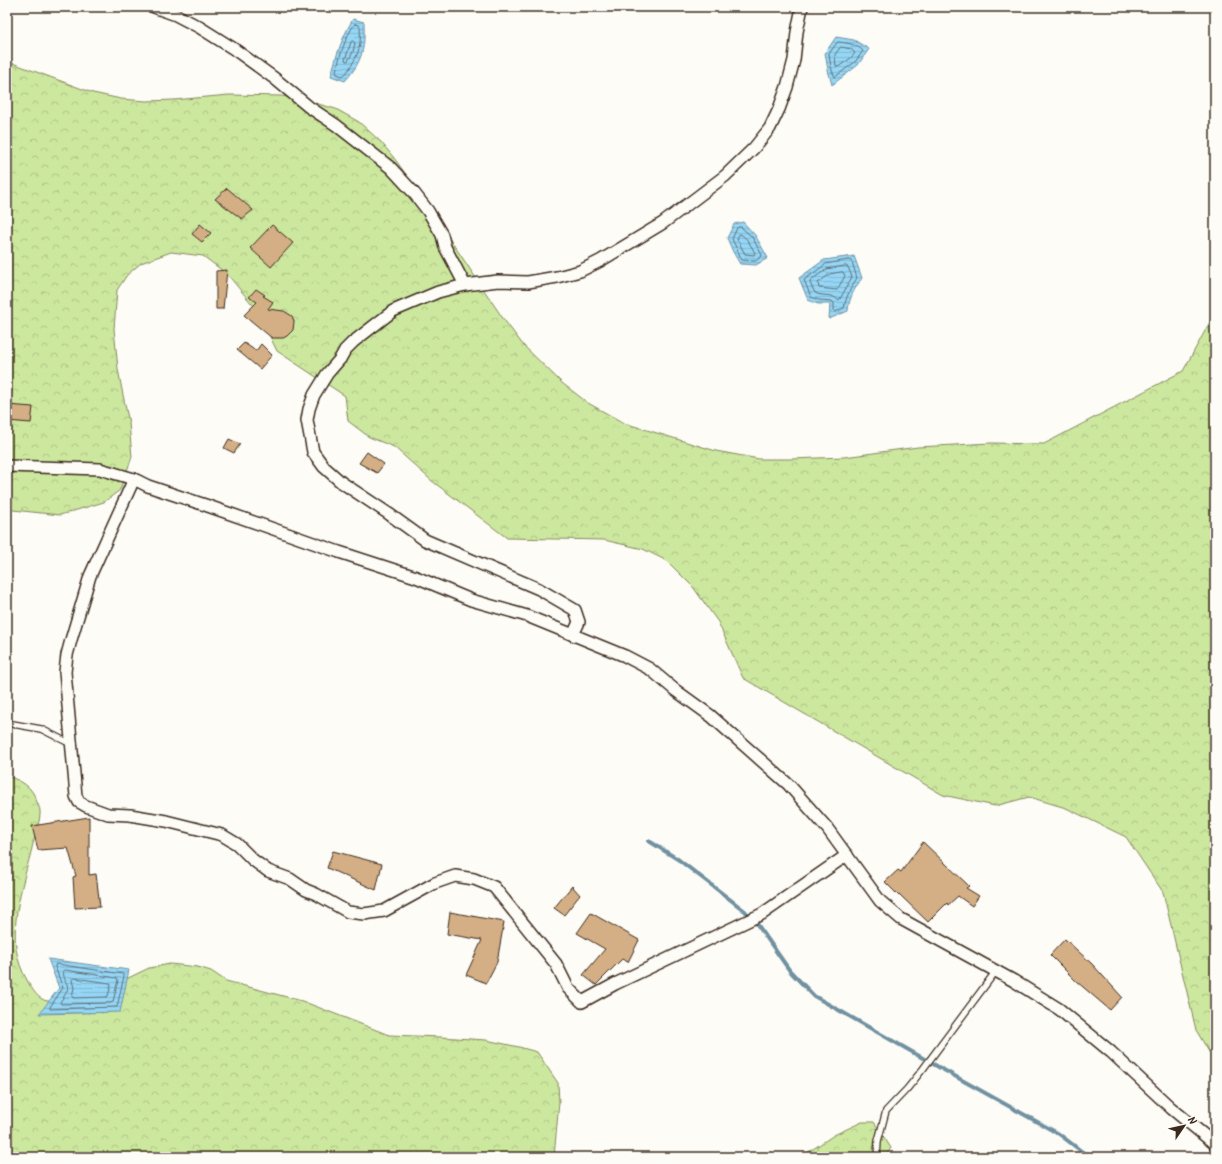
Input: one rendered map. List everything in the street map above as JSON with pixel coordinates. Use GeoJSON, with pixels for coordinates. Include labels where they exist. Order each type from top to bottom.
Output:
{"type":"FeatureCollection","features":[{"type":"Feature","properties":{"kind":"street"},"geometry":{"type":"LineString","coordinates":[[154,7],[182,18],[234,49],[391,168],[428,210],[442,235],[464,286]]}},
{"type":"Feature","properties":{"kind":"street"},"geometry":{"type":"LineString","coordinates":[[573,635],[579,622],[575,610],[539,589],[425,540],[341,482],[324,467],[314,452],[307,420],[314,395],[327,374],[340,359],[345,350],[393,311],[438,292],[464,286],[498,281],[528,282],[580,271],[606,258],[663,223],[725,176],[754,148],[770,128],[779,109],[787,87],[794,60],[797,32],[802,7]]}},
{"type":"Feature","properties":{"kind":"street"},"geometry":{"type":"LineString","coordinates":[[7,466],[100,469],[134,479],[148,486],[416,577],[471,600],[527,616],[626,656],[650,669],[675,690],[711,716],[789,785],[827,828],[880,901],[901,919],[1014,981],[1059,1009],[1111,1052],[1171,1108],[1215,1144]]}},
{"type":"Feature","properties":{"kind":"street"},"geometry":{"type":"LineString","coordinates":[[134,479],[90,576],[67,655],[64,672],[67,688],[76,796],[79,802],[86,806],[108,814],[130,815],[166,820],[222,835],[237,844],[253,860],[268,871],[290,879],[306,890],[348,912],[364,914],[384,911],[435,883],[455,876],[474,879],[494,887],[556,964],[568,988],[582,1002],[615,984],[740,926],[762,914],[847,855]]}},
{"type":"Feature","properties":{"kind":"lane"},"geometry":{"type":"LineString","coordinates":[[7,723],[41,729],[71,744]]}},
{"type":"Feature","properties":{"kind":"lane"},"geometry":{"type":"LineString","coordinates":[[877,1157],[878,1141],[886,1110],[923,1069],[996,971]]}},
{"type":"Feature","properties":{"kind":"green space"},"geometry":{"type":"Polygon","coordinates":[[[7,61],[93,93],[121,99],[146,101],[229,95],[282,96],[336,109],[359,122],[381,142],[413,184],[502,317],[523,345],[562,383],[588,403],[624,423],[716,451],[759,459],[791,459],[844,457],[918,447],[991,443],[1044,444],[1183,371],[1215,313],[1215,1062],[1196,1030],[1163,892],[1126,837],[1066,808],[1029,797],[995,806],[943,795],[743,678],[718,622],[693,587],[667,561],[643,549],[604,540],[507,538],[432,481],[394,447],[369,437],[348,421],[345,396],[277,351],[257,310],[227,274],[203,256],[171,252],[141,263],[127,275],[117,290],[114,329],[118,369],[129,423],[132,457],[120,490],[104,502],[60,515],[13,510],[7,507],[7,61]]]}},
{"type":"Feature","properties":{"kind":"green space"},"geometry":{"type":"Polygon","coordinates":[[[7,776],[22,782],[29,788],[35,796],[40,810],[39,822],[20,895],[15,930],[16,947],[20,964],[30,985],[40,998],[53,1002],[124,980],[149,968],[170,964],[198,967],[211,971],[226,981],[302,1001],[389,1035],[486,1040],[537,1052],[558,1083],[559,1102],[554,1157],[7,1157],[7,776]]]}},
{"type":"Feature","properties":{"kind":"green space"},"geometry":{"type":"Polygon","coordinates":[[[862,1122],[874,1122],[891,1148],[885,1157],[801,1157],[834,1135],[862,1122]]]}},
{"type":"Feature","properties":{"kind":"water"},"geometry":{"type":"Polygon","coordinates":[[[353,19],[364,22],[363,47],[362,54],[356,67],[345,81],[331,76],[340,47],[353,19]]]}},
{"type":"Feature","properties":{"kind":"water"},"geometry":{"type":"Polygon","coordinates":[[[836,37],[854,40],[869,49],[858,65],[832,85],[825,53],[836,37]]]}},
{"type":"Feature","properties":{"kind":"water"},"geometry":{"type":"Polygon","coordinates":[[[743,222],[755,235],[768,258],[756,265],[740,264],[727,238],[734,224],[743,222]]]}},
{"type":"Feature","properties":{"kind":"water"},"geometry":{"type":"Polygon","coordinates":[[[854,256],[862,278],[853,293],[848,311],[829,319],[830,304],[818,304],[808,300],[799,278],[824,260],[854,256]]]}},
{"type":"Feature","properties":{"kind":"water"},"geometry":{"type":"Polygon","coordinates":[[[48,959],[129,970],[120,1012],[39,1014],[59,988],[48,959]]]}},
{"type":"Feature","properties":{"kind":"building"},"geometry":{"type":"Polygon","coordinates":[[[227,188],[253,210],[242,219],[215,199],[227,188]]]}},
{"type":"Feature","properties":{"kind":"building"},"geometry":{"type":"Polygon","coordinates":[[[200,224],[211,233],[202,242],[192,234],[200,224]]]}},
{"type":"Feature","properties":{"kind":"building"},"geometry":{"type":"Polygon","coordinates":[[[272,225],[293,243],[271,267],[250,248],[272,225]]]}},
{"type":"Feature","properties":{"kind":"building"},"geometry":{"type":"Polygon","coordinates":[[[227,270],[223,309],[216,309],[216,271],[227,270]]]}},
{"type":"Feature","properties":{"kind":"building"},"geometry":{"type":"Polygon","coordinates":[[[256,289],[265,295],[263,296],[273,302],[268,309],[284,311],[292,316],[294,321],[293,330],[287,336],[283,338],[272,338],[244,315],[257,302],[249,297],[256,289]]]}},
{"type":"Feature","properties":{"kind":"building"},"geometry":{"type":"Polygon","coordinates":[[[244,343],[256,351],[261,344],[272,355],[260,369],[237,350],[244,343]]]}},
{"type":"Feature","properties":{"kind":"building"},"geometry":{"type":"Polygon","coordinates":[[[7,405],[33,407],[31,423],[7,421],[7,405]]]}},
{"type":"Feature","properties":{"kind":"building"},"geometry":{"type":"Polygon","coordinates":[[[229,439],[240,444],[234,453],[224,448],[229,439]]]}},
{"type":"Feature","properties":{"kind":"building"},"geometry":{"type":"Polygon","coordinates":[[[367,452],[384,464],[377,473],[359,463],[367,452]]]}},
{"type":"Feature","properties":{"kind":"building"},"geometry":{"type":"Polygon","coordinates":[[[89,817],[89,875],[96,874],[100,907],[75,908],[73,877],[76,876],[68,848],[38,850],[32,826],[89,817]]]}},
{"type":"Feature","properties":{"kind":"building"},"geometry":{"type":"Polygon","coordinates":[[[923,842],[969,886],[966,888],[979,896],[972,906],[958,896],[948,905],[947,903],[928,922],[885,882],[898,870],[901,872],[923,842]]]}},
{"type":"Feature","properties":{"kind":"building"},"geometry":{"type":"Polygon","coordinates":[[[333,851],[382,864],[376,890],[327,868],[333,851]]]}},
{"type":"Feature","properties":{"kind":"building"},"geometry":{"type":"Polygon","coordinates":[[[572,886],[580,895],[564,915],[554,908],[572,886]]]}},
{"type":"Feature","properties":{"kind":"building"},"geometry":{"type":"Polygon","coordinates":[[[450,912],[504,922],[497,962],[486,983],[466,975],[482,940],[447,934],[450,912]]]}},
{"type":"Feature","properties":{"kind":"building"},"geometry":{"type":"Polygon","coordinates":[[[591,913],[639,940],[628,962],[622,959],[596,985],[583,975],[605,949],[577,933],[591,913]]]}},
{"type":"Feature","properties":{"kind":"building"},"geometry":{"type":"Polygon","coordinates":[[[1065,939],[1092,964],[1122,997],[1110,1010],[1076,981],[1050,955],[1065,939]]]}},
{"type":"Feature","properties":{"kind":"waterway"},"geometry":{"type":"LineString","coordinates":[[649,841],[679,860],[745,911],[757,924],[790,971],[814,996],[1059,1134],[1089,1157]]}}]}
